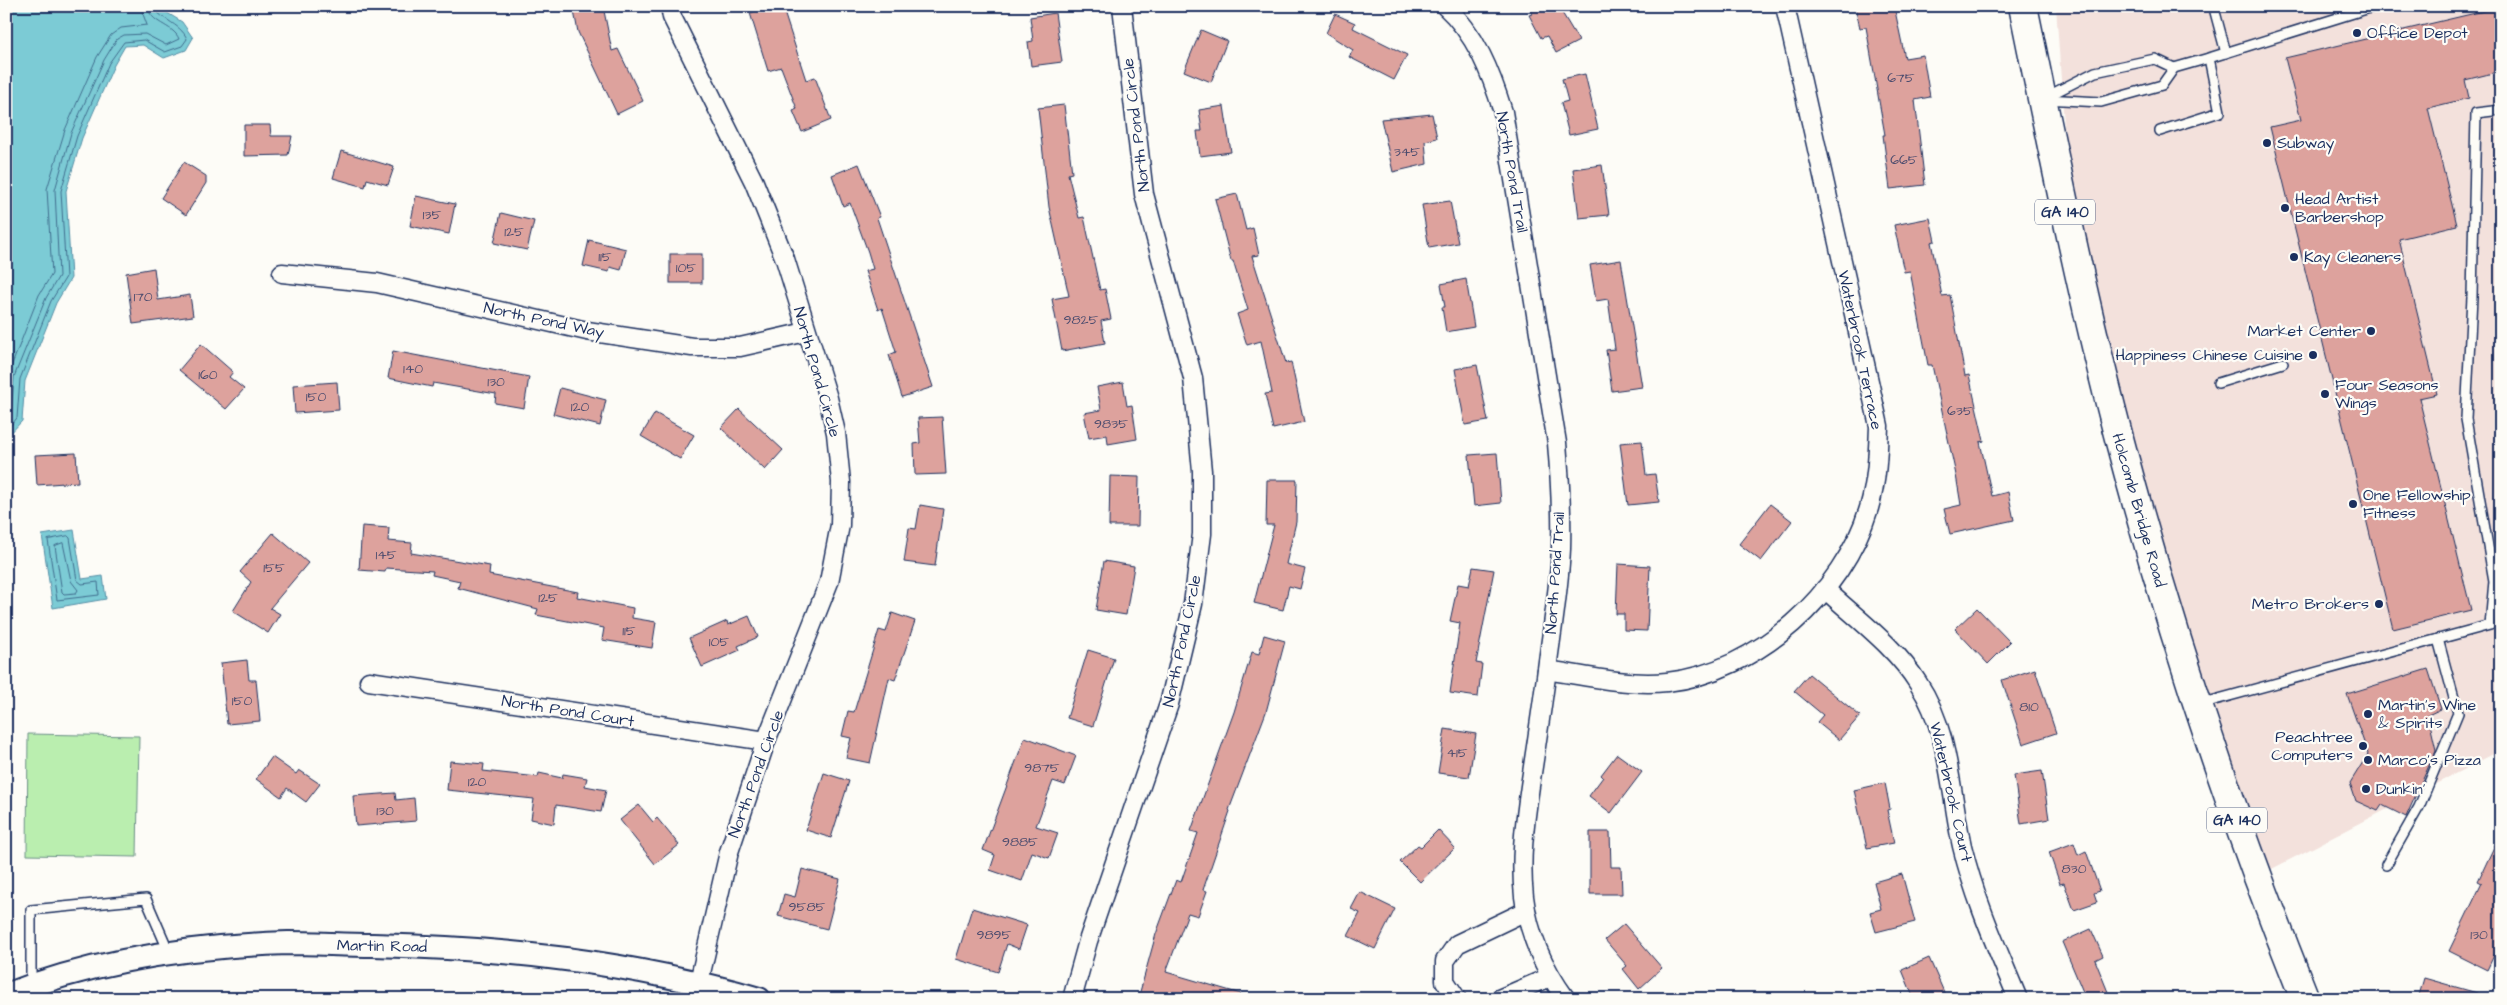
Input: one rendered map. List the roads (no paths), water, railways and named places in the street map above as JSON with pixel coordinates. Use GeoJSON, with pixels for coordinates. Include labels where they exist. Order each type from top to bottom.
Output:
{"type":"FeatureCollection","features":[{"type":"Feature","properties":{"kind":"main road","name":"Holcomb Bridge Road"},"geometry":{"type":"LineString","coordinates":[[2023,6],[2073,247],[2114,420],[2153,561],[2198,704],[2253,867],[2305,999]]}},
{"type":"Feature","properties":{"kind":"street","name":"North Pond Circle"},"geometry":{"type":"LineString","coordinates":[[670,6],[672,17],[754,182],[785,260],[828,398],[836,433],[841,482],[840,525],[829,582],[766,742],[729,852],[697,990]]}},
{"type":"Feature","properties":{"kind":"street","name":"North Pond Circle"},"geometry":{"type":"LineString","coordinates":[[1072,999],[1088,941],[1169,704],[1193,604],[1202,534],[1202,471],[1193,378],[1144,194],[1122,6]]}},
{"type":"Feature","properties":{"kind":"street","name":"North Pond Trail"},"geometry":{"type":"LineString","coordinates":[[1445,6],[1477,46],[1493,78],[1503,112],[1557,443],[1561,498],[1561,551],[1547,670],[1522,844],[1521,876],[1526,912],[1535,946],[1550,977],[1566,999]]}},
{"type":"Feature","properties":{"kind":"street","name":"Waterbrook Terrace"},"geometry":{"type":"LineString","coordinates":[[1547,670],[1634,683],[1668,682],[1701,674],[1734,662],[1764,645],[1799,617],[1825,589],[1850,552],[1869,509],[1878,470],[1879,426],[1785,6]]}},
{"type":"Feature","properties":{"kind":"street","name":"North Pond Way"},"geometry":{"type":"LineString","coordinates":[[282,273],[377,283],[587,331],[692,347],[740,347],[806,332]]}},
{"type":"Feature","properties":{"kind":"street","name":"Waterbrook Court"},"geometry":{"type":"LineString","coordinates":[[1825,589],[1902,660],[1919,684],[1931,707],[1947,758],[1962,845],[1977,902],[2018,999]]}},
{"type":"Feature","properties":{"kind":"street","name":"North Pond Court"},"geometry":{"type":"LineString","coordinates":[[369,681],[766,742]]}},
{"type":"Feature","properties":{"kind":"street"},"geometry":{"type":"LineString","coordinates":[[1457,999],[1444,981],[1445,961],[1457,944],[1526,912]]}},
{"type":"Feature","properties":{"kind":"street","name":"Martin Road"},"geometry":{"type":"LineString","coordinates":[[6,995],[106,965],[170,954],[288,943],[460,947],[577,959],[697,990],[759,999]]}},
{"type":"Feature","properties":{"kind":"street"},"geometry":{"type":"LineString","coordinates":[[1499,999],[1550,977]]}},
{"type":"Feature","properties":{"kind":"lane"},"geometry":{"type":"LineString","coordinates":[[2042,99],[2101,102],[2162,84],[2174,68],[2376,6]]}},
{"type":"Feature","properties":{"kind":"lane"},"geometry":{"type":"LineString","coordinates":[[2215,12],[2226,53]]}},
{"type":"Feature","properties":{"kind":"lane"},"geometry":{"type":"LineString","coordinates":[[2160,131],[2220,112],[2209,58]]}},
{"type":"Feature","properties":{"kind":"lane"},"geometry":{"type":"LineString","coordinates":[[2042,99],[2095,72],[2155,59],[2174,68]]}},
{"type":"Feature","properties":{"kind":"lane"},"geometry":{"type":"LineString","coordinates":[[2198,704],[2490,625],[2494,581],[2466,419],[2472,297],[2476,112],[2501,110]]}},
{"type":"Feature","properties":{"kind":"lane"},"geometry":{"type":"LineString","coordinates":[[2218,383],[2283,363]]}},
{"type":"Feature","properties":{"kind":"lane"},"geometry":{"type":"LineString","coordinates":[[2386,865],[2420,807],[2458,714],[2438,639]]}},
{"type":"Feature","properties":{"kind":"lane"},"geometry":{"type":"LineString","coordinates":[[31,986],[31,910],[146,899],[170,954]]}},
{"type":"Feature","properties":{"kind":"water"},"geometry":{"type":"Polygon","coordinates":[[[6,6],[156,6],[182,22],[193,38],[186,50],[164,58],[143,45],[125,46],[114,65],[82,138],[66,191],[71,278],[56,303],[25,381],[22,421],[7,437],[6,6]]]}},
{"type":"Feature","properties":{"kind":"water"},"geometry":{"type":"Polygon","coordinates":[[[74,530],[82,579],[103,576],[106,599],[53,608],[42,535],[74,530]]]}},
{"type":"Feature","properties":{"kind":"place","name":"Office Depot"},"geometry":{"type":"Point","coordinates":[2357,33]}},
{"type":"Feature","properties":{"kind":"place","name":"Subway"},"geometry":{"type":"Point","coordinates":[2267,143]}},
{"type":"Feature","properties":{"kind":"place","name":"Head Artist Barbershop"},"geometry":{"type":"Point","coordinates":[2285,208]}},
{"type":"Feature","properties":{"kind":"place","name":"Kay Cleaners"},"geometry":{"type":"Point","coordinates":[2294,257]}},
{"type":"Feature","properties":{"kind":"place","name":"Market Center"},"geometry":{"type":"Point","coordinates":[2371,331]}},
{"type":"Feature","properties":{"kind":"place","name":"Happiness Chinese Cuisine"},"geometry":{"type":"Point","coordinates":[2313,355]}},
{"type":"Feature","properties":{"kind":"place","name":"Four Seasons Wings"},"geometry":{"type":"Point","coordinates":[2325,394]}},
{"type":"Feature","properties":{"kind":"place","name":"One Fellowship Fitness"},"geometry":{"type":"Point","coordinates":[2353,504]}},
{"type":"Feature","properties":{"kind":"place","name":"Metro Brokers"},"geometry":{"type":"Point","coordinates":[2379,604]}},
{"type":"Feature","properties":{"kind":"place","name":"Martin's Wine & Spirits"},"geometry":{"type":"Point","coordinates":[2368,714]}},
{"type":"Feature","properties":{"kind":"place","name":"Peachtree Computers"},"geometry":{"type":"Point","coordinates":[2363,746]}},
{"type":"Feature","properties":{"kind":"place","name":"Marco's Pizza"},"geometry":{"type":"Point","coordinates":[2368,760]}},
{"type":"Feature","properties":{"kind":"place","name":"Dunkin'"},"geometry":{"type":"Point","coordinates":[2366,789]}}]}
